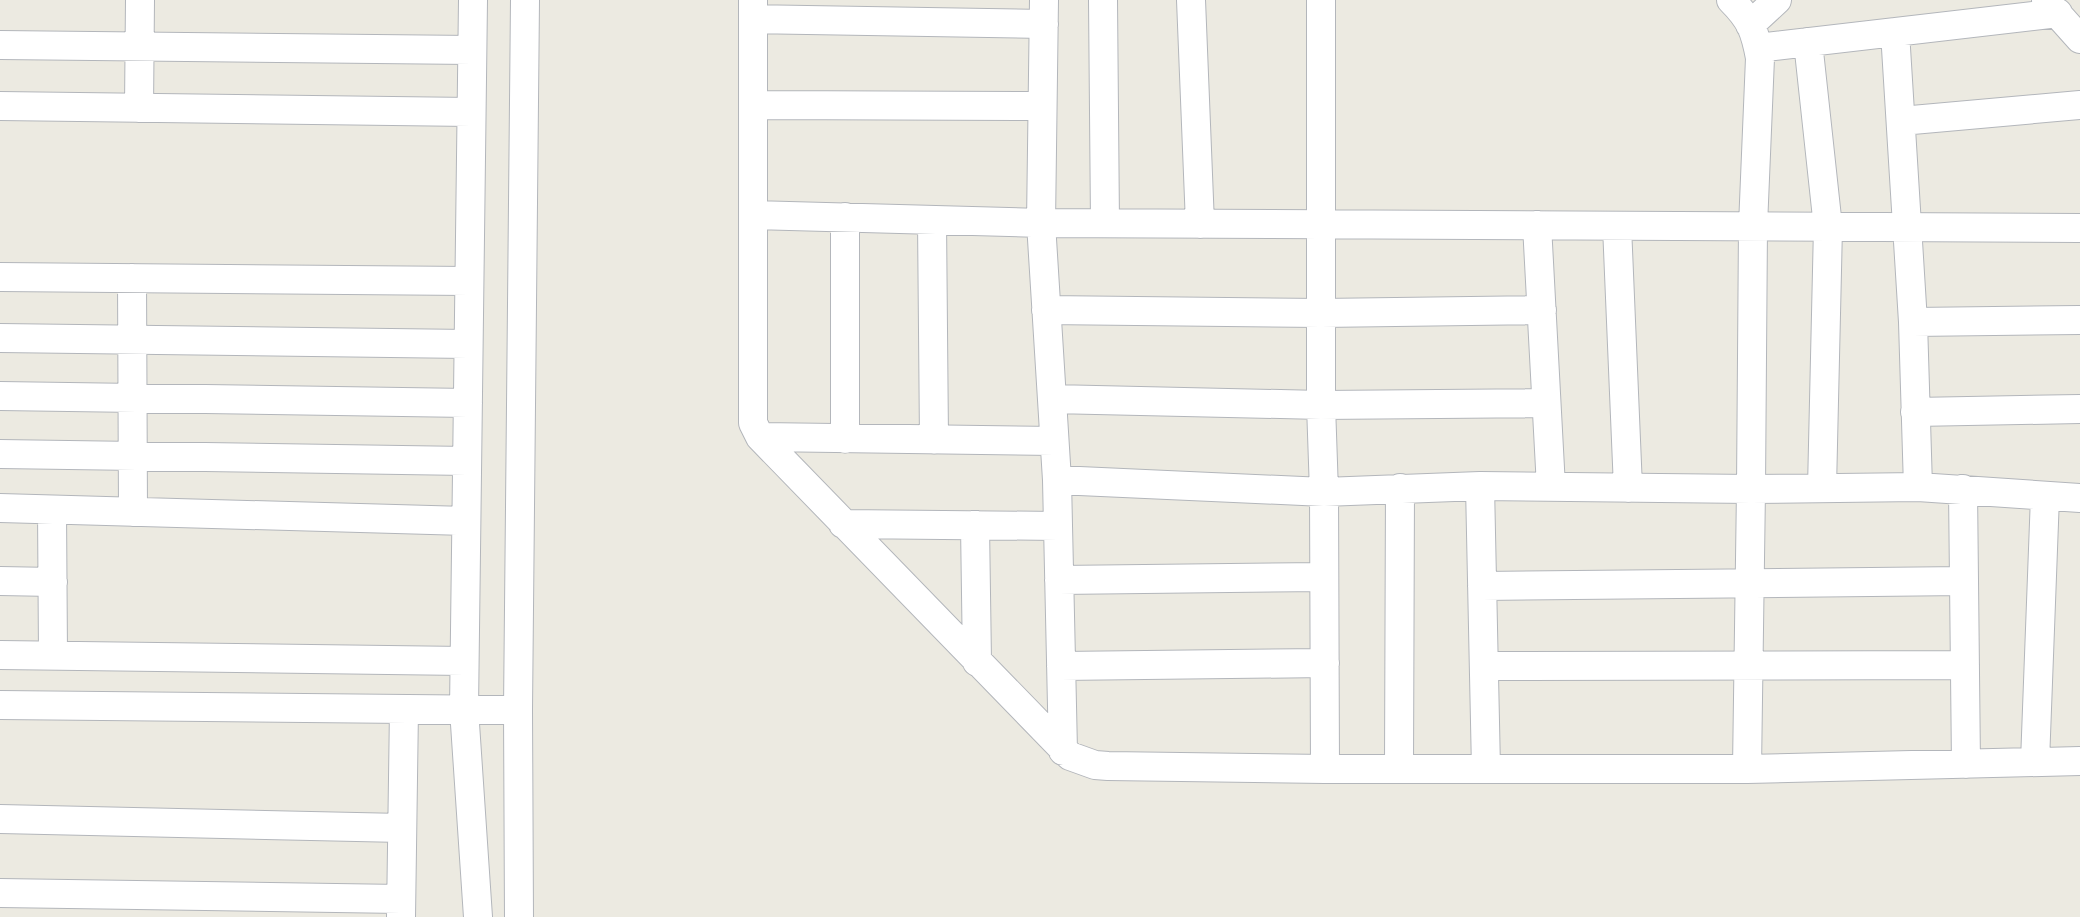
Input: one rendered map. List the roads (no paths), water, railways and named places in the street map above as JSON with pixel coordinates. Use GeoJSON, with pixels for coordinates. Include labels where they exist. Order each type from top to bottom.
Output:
{"type":"FeatureCollection","features":[{"type":"Feature","properties":{"kind":"street"},"geometry":{"type":"LineString","coordinates":[[139,108],[140,0]]}},
{"type":"Feature","properties":{"kind":"street"},"geometry":{"type":"LineString","coordinates":[[472,0],[464,709],[478,917]]}},
{"type":"Feature","properties":{"kind":"street"},"geometry":{"type":"LineString","coordinates":[[519,917],[518,710],[525,0]]}},
{"type":"Feature","properties":{"kind":"street"},"geometry":{"type":"LineString","coordinates":[[1103,0],[1105,223]]}},
{"type":"Feature","properties":{"kind":"street"},"geometry":{"type":"LineString","coordinates":[[1192,0],[1200,224]]}},
{"type":"Feature","properties":{"kind":"street"},"geometry":{"type":"LineString","coordinates":[[1321,0],[1322,224],[1320,313],[1324,492],[1325,769]]}},
{"type":"Feature","properties":{"kind":"street"},"geometry":{"type":"LineString","coordinates":[[1731,0],[1743,12],[1754,37],[1760,58],[1753,226],[1747,769]]}},
{"type":"Feature","properties":{"kind":"street"},"geometry":{"type":"LineString","coordinates":[[1754,37],[1777,0]]}},
{"type":"Feature","properties":{"kind":"street"},"geometry":{"type":"LineString","coordinates":[[1754,37],[1808,42],[1895,32],[2052,7],[2080,39]]}},
{"type":"Feature","properties":{"kind":"street"},"geometry":{"type":"LineString","coordinates":[[1063,751],[1056,480],[1040,223],[1044,12],[753,10],[753,423],[760,438],[1063,751],[1081,762],[1108,766],[1325,769],[1747,769],[2080,761]]}},
{"type":"Feature","properties":{"kind":"street"},"geometry":{"type":"LineString","coordinates":[[1895,32],[1913,322],[1918,487]]}},
{"type":"Feature","properties":{"kind":"street"},"geometry":{"type":"LineString","coordinates":[[1808,42],[1828,227],[1822,488]]}},
{"type":"Feature","properties":{"kind":"street"},"geometry":{"type":"LineString","coordinates":[[0,45],[472,50]]}},
{"type":"Feature","properties":{"kind":"street"},"geometry":{"type":"LineString","coordinates":[[753,105],[1042,106]]}},
{"type":"Feature","properties":{"kind":"street"},"geometry":{"type":"LineString","coordinates":[[1901,121],[2080,105]]}},
{"type":"Feature","properties":{"kind":"street"},"geometry":{"type":"LineString","coordinates":[[0,106],[471,112]]}},
{"type":"Feature","properties":{"kind":"street"},"geometry":{"type":"LineString","coordinates":[[753,215],[1040,223],[2080,228]]}},
{"type":"Feature","properties":{"kind":"street"},"geometry":{"type":"LineString","coordinates":[[845,217],[845,438]]}},
{"type":"Feature","properties":{"kind":"street"},"geometry":{"type":"LineString","coordinates":[[932,220],[934,440]]}},
{"type":"Feature","properties":{"kind":"street"},"geometry":{"type":"LineString","coordinates":[[1537,225],[1551,487]]}},
{"type":"Feature","properties":{"kind":"street"},"geometry":{"type":"LineString","coordinates":[[1617,226],[1628,488]]}},
{"type":"Feature","properties":{"kind":"street"},"geometry":{"type":"LineString","coordinates":[[0,277],[469,281]]}},
{"type":"Feature","properties":{"kind":"street"},"geometry":{"type":"LineString","coordinates":[[132,278],[133,512]]}},
{"type":"Feature","properties":{"kind":"street"},"geometry":{"type":"LineString","coordinates":[[1046,310],[1320,313],[1542,310]]}},
{"type":"Feature","properties":{"kind":"street"},"geometry":{"type":"LineString","coordinates":[[1913,322],[2080,320]]}},
{"type":"Feature","properties":{"kind":"street"},"geometry":{"type":"LineString","coordinates":[[0,338],[468,344]]}},
{"type":"Feature","properties":{"kind":"street"},"geometry":{"type":"LineString","coordinates":[[0,396],[468,403]]}},
{"type":"Feature","properties":{"kind":"street"},"geometry":{"type":"LineString","coordinates":[[1052,400],[1321,405],[1546,403]]}},
{"type":"Feature","properties":{"kind":"street"},"geometry":{"type":"LineString","coordinates":[[1915,412],[2080,409]]}},
{"type":"Feature","properties":{"kind":"street"},"geometry":{"type":"LineString","coordinates":[[760,438],[1054,441]]}},
{"type":"Feature","properties":{"kind":"street"},"geometry":{"type":"LineString","coordinates":[[0,454],[467,461]]}},
{"type":"Feature","properties":{"kind":"street"},"geometry":{"type":"LineString","coordinates":[[1056,480],[1324,492],[1480,486],[1751,490],[1918,487],[2080,498]]}},
{"type":"Feature","properties":{"kind":"street"},"geometry":{"type":"LineString","coordinates":[[1480,486],[1486,769]]}},
{"type":"Feature","properties":{"kind":"street"},"geometry":{"type":"LineString","coordinates":[[1399,769],[1400,488]]}},
{"type":"Feature","properties":{"kind":"street"},"geometry":{"type":"LineString","coordinates":[[1963,490],[1966,764]]}},
{"type":"Feature","properties":{"kind":"street"},"geometry":{"type":"LineString","coordinates":[[2035,762],[2045,496]]}},
{"type":"Feature","properties":{"kind":"street"},"geometry":{"type":"LineString","coordinates":[[0,508],[466,521]]}},
{"type":"Feature","properties":{"kind":"street"},"geometry":{"type":"LineString","coordinates":[[52,510],[53,656]]}},
{"type":"Feature","properties":{"kind":"street"},"geometry":{"type":"LineString","coordinates":[[844,524],[1058,526]]}},
{"type":"Feature","properties":{"kind":"street"},"geometry":{"type":"LineString","coordinates":[[975,525],[977,662]]}},
{"type":"Feature","properties":{"kind":"street"},"geometry":{"type":"LineString","coordinates":[[1059,580],[1324,577]]}},
{"type":"Feature","properties":{"kind":"street"},"geometry":{"type":"LineString","coordinates":[[0,581],[53,582]]}},
{"type":"Feature","properties":{"kind":"street"},"geometry":{"type":"LineString","coordinates":[[1482,586],[1964,581]]}},
{"type":"Feature","properties":{"kind":"street"},"geometry":{"type":"LineString","coordinates":[[0,655],[464,661]]}},
{"type":"Feature","properties":{"kind":"street"},"geometry":{"type":"LineString","coordinates":[[1061,666],[1325,663]]}},
{"type":"Feature","properties":{"kind":"street"},"geometry":{"type":"LineString","coordinates":[[1484,666],[1965,665]]}},
{"type":"Feature","properties":{"kind":"street"},"geometry":{"type":"LineString","coordinates":[[0,705],[518,710]]}},
{"type":"Feature","properties":{"kind":"street"},"geometry":{"type":"LineString","coordinates":[[0,893],[401,908],[404,708]]}},
{"type":"Feature","properties":{"kind":"street"},"geometry":{"type":"LineString","coordinates":[[0,819],[402,828]]}}]}
